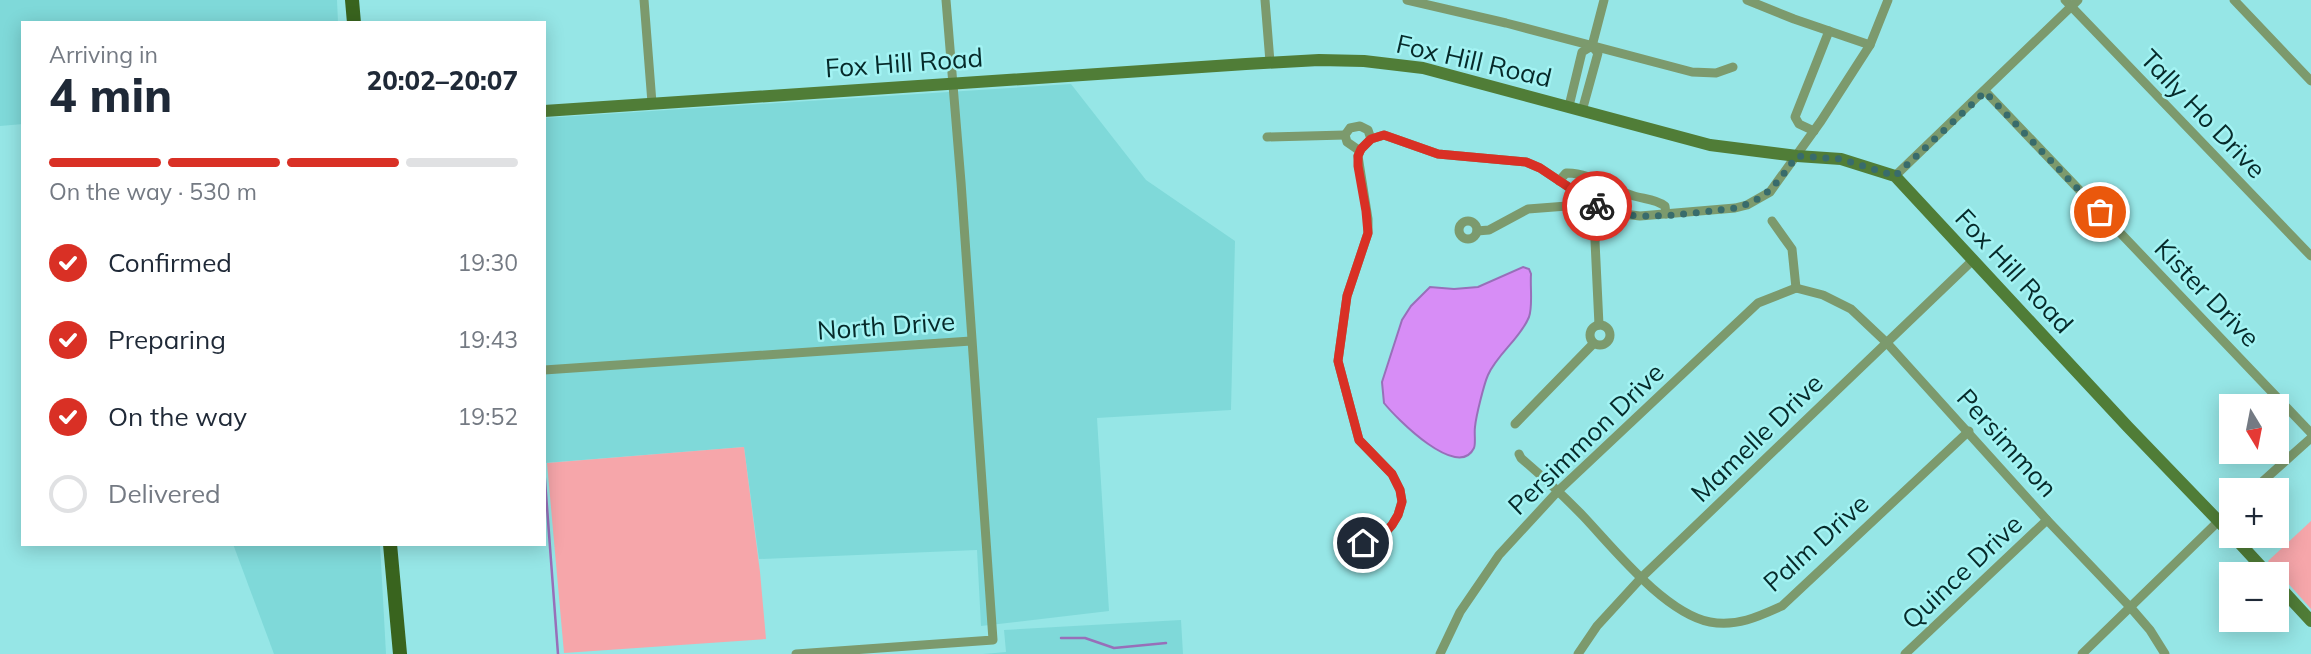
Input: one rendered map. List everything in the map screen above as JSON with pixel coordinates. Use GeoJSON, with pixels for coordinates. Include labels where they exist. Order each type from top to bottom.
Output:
{"type":"FeatureCollection","features":[{"type":"Feature","properties":{"kind":"main road"},"geometry":{"type":"LineString","coordinates":[[352,0],[354,21]]}},
{"type":"Feature","properties":{"kind":"main road"},"geometry":{"type":"LineString","coordinates":[[390,546],[400,654]]}},
{"type":"Feature","properties":{"kind":"street"},"geometry":{"type":"LineString","coordinates":[[644,0],[652,103]]}},
{"type":"Feature","properties":{"kind":"street","name":"North Drive"},"geometry":{"type":"LineString","coordinates":[[546,370],[971,341],[946,0]]}},
{"type":"Feature","properties":{"kind":"street"},"geometry":{"type":"LineString","coordinates":[[1265,0],[1270,62]]}},
{"type":"Feature","properties":{"kind":"street"},"geometry":{"type":"LineString","coordinates":[[1407,0],[1692,72],[1716,73],[1733,67]]}},
{"type":"Feature","properties":{"kind":"street"},"geometry":{"type":"LineString","coordinates":[[1569,106],[1581,52],[1592,46],[1604,0]]}},
{"type":"Feature","properties":{"kind":"street"},"geometry":{"type":"LineString","coordinates":[[1748,0],[1870,45]]}},
{"type":"Feature","properties":{"kind":"street"},"geometry":{"type":"LineString","coordinates":[[1382,536],[1398,515],[1402,502],[1400,490],[1392,474],[1359,440],[1338,361],[1347,296],[1368,233],[1358,156],[1371,139],[1384,135],[1438,154],[1526,162],[1540,168],[1606,212],[1640,216],[1747,205],[1770,192],[1797,156],[1870,45],[1888,0]]}},
{"type":"Feature","properties":{"kind":"street"},"geometry":{"type":"LineString","coordinates":[[2234,0],[2311,81]]}},
{"type":"Feature","properties":{"kind":"street"},"geometry":{"type":"LineString","coordinates":[[1895,176],[1985,92],[2071,2]]}},
{"type":"Feature","properties":{"kind":"street","name":"Tally Ho Drive"},"geometry":{"type":"LineString","coordinates":[[2071,2],[2311,256]]}},
{"type":"Feature","properties":{"kind":"street"},"geometry":{"type":"LineString","coordinates":[[1814,131],[1799,124],[1795,117],[1829,31]]}},
{"type":"Feature","properties":{"kind":"street"},"geometry":{"type":"LineString","coordinates":[[1582,111],[1598,53],[1592,46]]}},
{"type":"Feature","properties":{"kind":"street","name":"Fox Hill Road"},"geometry":{"type":"LineString","coordinates":[[546,111],[1270,62],[1364,61],[1423,68],[1710,145],[1841,159],[1895,176],[2219,520]]}},
{"type":"Feature","properties":{"kind":"street","name":"Kister Drive"},"geometry":{"type":"LineString","coordinates":[[1985,92],[2311,435]]}},
{"type":"Feature","properties":{"kind":"street"},"geometry":{"type":"LineString","coordinates":[[1345,135],[1350,128],[1360,126],[1368,130],[1371,139]]}},
{"type":"Feature","properties":{"kind":"street"},"geometry":{"type":"LineString","coordinates":[[1267,137],[1345,135]]}},
{"type":"Feature","properties":{"kind":"street"},"geometry":{"type":"LineString","coordinates":[[1345,135],[1347,142],[1360,151]]}},
{"type":"Feature","properties":{"kind":"street"},"geometry":{"type":"LineString","coordinates":[[1559,181],[1563,174],[1572,173],[1622,192],[1658,201],[1665,206],[1667,214]]}},
{"type":"Feature","properties":{"kind":"street"},"geometry":{"type":"LineString","coordinates":[[1477,231],[1489,230],[1528,209],[1567,206],[1578,194]]}},
{"type":"Feature","properties":{"kind":"street"},"geometry":{"type":"LineString","coordinates":[[1600,325],[1595,241],[1606,212]]}},
{"type":"Feature","properties":{"kind":"street"},"geometry":{"type":"LineString","coordinates":[[1772,221],[1792,249],[1796,288]]}},
{"type":"Feature","properties":{"kind":"street","name":"Mamelle Drive"},"geometry":{"type":"LineString","coordinates":[[1578,654],[1597,626],[1642,577],[1973,260]]}},
{"type":"Feature","properties":{"kind":"street","name":"Persimmon"},"geometry":{"type":"LineString","coordinates":[[1796,288],[1823,295],[1851,309],[1887,343],[2047,520],[2131,608],[2150,630],[2165,654]]}},
{"type":"Feature","properties":{"kind":"street","name":"Persimmon Drive"},"geometry":{"type":"LineString","coordinates":[[1440,654],[1460,612],[1499,555],[1558,491],[1758,303],[1796,288]]}},
{"type":"Feature","properties":{"kind":"street"},"geometry":{"type":"LineString","coordinates":[[1594,344],[1590,337],[1591,330],[1600,325]]}},
{"type":"Feature","properties":{"kind":"street"},"geometry":{"type":"LineString","coordinates":[[1594,344],[1603,345],[1610,339],[1609,329],[1600,325]]}},
{"type":"Feature","properties":{"kind":"street"},"geometry":{"type":"LineString","coordinates":[[796,654],[993,640],[971,341]]}},
{"type":"Feature","properties":{"kind":"street"},"geometry":{"type":"LineString","coordinates":[[1515,424],[1594,344]]}},
{"type":"Feature","properties":{"kind":"street","name":"Palm Drive"},"geometry":{"type":"LineString","coordinates":[[1519,454],[1674,607],[1708,622],[1727,624],[1755,618],[1782,606],[1969,431]]}},
{"type":"Feature","properties":{"kind":"street"},"geometry":{"type":"LineString","coordinates":[[2265,478],[2311,435]]}},
{"type":"Feature","properties":{"kind":"street","name":"Quince Drive"},"geometry":{"type":"LineString","coordinates":[[1905,654],[2047,520]]}},
{"type":"Feature","properties":{"kind":"street"},"geometry":{"type":"LineString","coordinates":[[2082,654],[2219,520]]}},
{"type":"Feature","properties":{"kind":"street","name":"Fox Hill Road"},"geometry":{"type":"LineString","coordinates":[[2244,548],[2257,562]]}},
{"type":"Feature","properties":{"kind":"street"},"geometry":{"type":"LineString","coordinates":[[2289,597],[2311,621]]}},
{"type":"Feature","properties":{"kind":"shaded area"},"geometry":{"type":"Polygon","coordinates":[[[0,0],[337,0],[338,21],[21,21],[21,124],[0,126],[0,0]]]}},
{"type":"Feature","properties":{"kind":"shaded area"},"geometry":{"type":"Polygon","coordinates":[[[1071,84],[1146,180],[1235,241],[1231,410],[1097,418],[1109,611],[981,626],[977,550],[759,559],[744,447],[546,463],[546,118],[1071,84]]]}},
{"type":"Feature","properties":{"kind":"shaded area"},"geometry":{"type":"Polygon","coordinates":[[[1523,267],[1529,269],[1531,274],[1529,317],[1488,375],[1477,416],[1474,448],[1466,456],[1455,457],[1442,452],[1414,433],[1384,403],[1382,382],[1402,320],[1411,306],[1430,287],[1478,287],[1523,267]]]}},
{"type":"Feature","properties":{"kind":"shaded area"},"geometry":{"type":"Polygon","coordinates":[[[744,447],[766,639],[564,653],[547,463],[744,447]]]}},
{"type":"Feature","properties":{"kind":"shaded area"},"geometry":{"type":"Polygon","coordinates":[[[2311,521],[2311,609],[2289,584],[2289,562],[2268,561],[2282,548],[2289,548],[2289,541],[2311,521]]]}},
{"type":"Feature","properties":{"kind":"shaded area"},"geometry":{"type":"Polygon","coordinates":[[[234,546],[380,546],[386,654],[274,654],[234,546]]]}},
{"type":"Feature","properties":{"kind":"shaded area"},"geometry":{"type":"Polygon","coordinates":[[[1181,620],[1183,654],[983,654],[1006,652],[1004,630],[1181,620]]]}},
{"type":"Feature","properties":{"kind":"waterway"},"geometry":{"type":"LineString","coordinates":[[546,494],[558,654]]}},
{"type":"Feature","properties":{"kind":"waterway"},"geometry":{"type":"LineString","coordinates":[[1061,638],[1085,638],[1114,648],[1166,643]]}},
{"type":"Feature","properties":{"kind":"way so far"},"geometry":{"type":"LineString","coordinates":[[1597,206],[1618,215],[1640,216],[1747,205],[1770,192],[1797,156],[1841,159],[1895,176],[1985,92],[2100,212]]}},
{"type":"Feature","properties":{"kind":"route"},"geometry":{"type":"LineString","coordinates":[[1363,543],[1368,534],[1376,533],[1382,536],[1398,515],[1402,502],[1396,479],[1364,448],[1357,436],[1338,361],[1347,296],[1368,233],[1358,166],[1361,149],[1371,139],[1384,135],[1438,154],[1526,162],[1540,168],[1597,206]]}}]}
